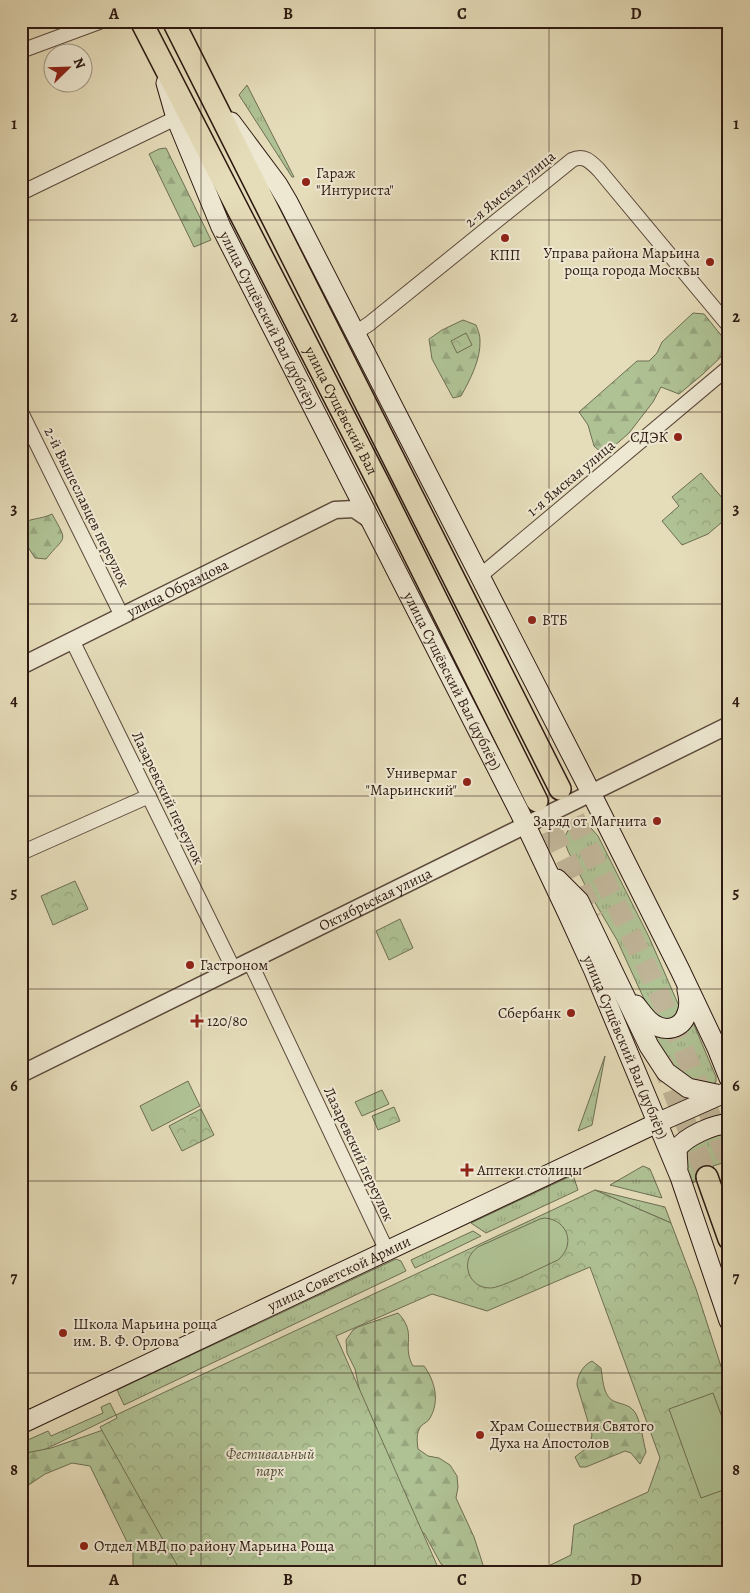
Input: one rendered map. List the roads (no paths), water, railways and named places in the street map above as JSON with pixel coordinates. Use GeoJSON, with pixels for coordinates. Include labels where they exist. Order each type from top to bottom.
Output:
{"type":"FeatureCollection","features":[{"type":"Feature","properties":{"kind":"main road","name":"улица Сущёвский Вал"},"geometry":{"type":"LineString","coordinates":[[141,21],[379,484],[537,800]]}},
{"type":"Feature","properties":{"kind":"main road","name":"улица Сущёвский Вал"},"geometry":{"type":"LineString","coordinates":[[173,21],[560,789]]}},
{"type":"Feature","properties":{"kind":"main road","name":"улица Сущёвский Вал (дублёр)"},"geometry":{"type":"LineString","coordinates":[[156,51],[176,118],[221,227],[526,825],[594,971],[680,1178],[729,1321]]}},
{"type":"Feature","properties":{"kind":"main road"},"geometry":{"type":"LineString","coordinates":[[207,88],[278,186],[355,333],[592,794],[723,1054],[726,1088],[688,1088],[666,1072],[649,1046],[579,901],[546,867]]}},
{"type":"Feature","properties":{"kind":"main road"},"geometry":{"type":"LineString","coordinates":[[620,985],[650,1022],[660,1028],[675,1028],[687,1014],[689,1002],[680,970]]}},
{"type":"Feature","properties":{"kind":"main road","name":"улица Советской Армии"},"geometry":{"type":"LineString","coordinates":[[21,1424],[693,1107],[726,1088]]}},
{"type":"Feature","properties":{"kind":"main road"},"geometry":{"type":"LineString","coordinates":[[680,1178],[677,1149],[680,1144],[686,1139],[720,1124],[729,1124]]}},
{"type":"Feature","properties":{"kind":"main road"},"geometry":{"type":"LineString","coordinates":[[707,1177],[729,1239]]}},
{"type":"Feature","properties":{"kind":"street"},"geometry":{"type":"LineString","coordinates":[[21,52],[102,21]]}},
{"type":"Feature","properties":{"kind":"street"},"geometry":{"type":"LineString","coordinates":[[21,193],[176,118]]}},
{"type":"Feature","properties":{"kind":"street","name":"2-я Ямская улица"},"geometry":{"type":"LineString","coordinates":[[355,333],[369,324],[536,188],[578,157],[583,157],[592,162],[729,326]]}},
{"type":"Feature","properties":{"kind":"street","name":"1-я Ямская улица"},"geometry":{"type":"LineString","coordinates":[[480,576],[729,367]]}},
{"type":"Feature","properties":{"kind":"street","name":"2-й Вышеславцев переулок"},"geometry":{"type":"LineString","coordinates":[[21,412],[122,616]]}},
{"type":"Feature","properties":{"kind":"street"},"geometry":{"type":"LineString","coordinates":[[335,510],[346,494],[348,484],[346,474]]}},
{"type":"Feature","properties":{"kind":"street"},"geometry":{"type":"LineString","coordinates":[[335,510],[354,509],[370,520]]}},
{"type":"Feature","properties":{"kind":"street","name":"улица Образцова"},"geometry":{"type":"LineString","coordinates":[[21,666],[335,510]]}},
{"type":"Feature","properties":{"kind":"street","name":"Лазаревский переулок"},"geometry":{"type":"LineString","coordinates":[[72,640],[234,970]]}},
{"type":"Feature","properties":{"kind":"street","name":"Октябрьская улица"},"geometry":{"type":"LineString","coordinates":[[21,1074],[729,725]]}},
{"type":"Feature","properties":{"kind":"street"},"geometry":{"type":"LineString","coordinates":[[21,853],[149,796]]}},
{"type":"Feature","properties":{"kind":"street","name":"Лазаревский переулок"},"geometry":{"type":"LineString","coordinates":[[250,962],[387,1251]]}},
{"type":"Feature","properties":{"kind":"tunnel"},"geometry":{"type":"LineString","coordinates":[[560,789],[654,982],[695,1077],[729,1163]]}},
{"type":"Feature","properties":{"kind":"tunnel"},"geometry":{"type":"LineString","coordinates":[[537,801],[595,917]]}},
{"type":"Feature","properties":{"kind":"tunnel"},"geometry":{"type":"LineString","coordinates":[[661,1060],[707,1177]]}},
{"type":"Feature","properties":{"kind":"place","name":"Гараж \"Интуриста\""},"geometry":{"type":"Point","coordinates":[306,182]}},
{"type":"Feature","properties":{"kind":"place","name":"КПП"},"geometry":{"type":"Point","coordinates":[505,238]}},
{"type":"Feature","properties":{"kind":"place","name":"Управа района Марьина роща города Москвы"},"geometry":{"type":"Point","coordinates":[710,262]}},
{"type":"Feature","properties":{"kind":"place","name":"СДЭК"},"geometry":{"type":"Point","coordinates":[678,437]}},
{"type":"Feature","properties":{"kind":"place","name":"ВТБ"},"geometry":{"type":"Point","coordinates":[532,620]}},
{"type":"Feature","properties":{"kind":"place","name":"Универмаг \"Марьинский\""},"geometry":{"type":"Point","coordinates":[467,782]}},
{"type":"Feature","properties":{"kind":"place","name":"Заряд от Магнита"},"geometry":{"type":"Point","coordinates":[657,821]}},
{"type":"Feature","properties":{"kind":"place","name":"Гастроном"},"geometry":{"type":"Point","coordinates":[190,965]}},
{"type":"Feature","properties":{"kind":"place","name":"Сбербанк"},"geometry":{"type":"Point","coordinates":[571,1013]}},
{"type":"Feature","properties":{"kind":"place","name":"120/80"},"geometry":{"type":"Point","coordinates":[197,1021]}},
{"type":"Feature","properties":{"kind":"place","name":"Аптеки столицы"},"geometry":{"type":"Point","coordinates":[467,1170]}},
{"type":"Feature","properties":{"kind":"place","name":"Школа Марьина роща им. В. Ф. Орлова"},"geometry":{"type":"Point","coordinates":[63,1333]}},
{"type":"Feature","properties":{"kind":"place","name":"Храм Сошествия Святого Духа на Апостолов"},"geometry":{"type":"Point","coordinates":[480,1435]}},
{"type":"Feature","properties":{"kind":"place","name":"Отдел МВД по району Марьина Роща"},"geometry":{"type":"Point","coordinates":[84,1546]}},
{"type":"Feature","properties":{"kind":"park label","name":"Фестивальный парк"},"geometry":{"type":"Point","coordinates":[270,1462]}}]}
